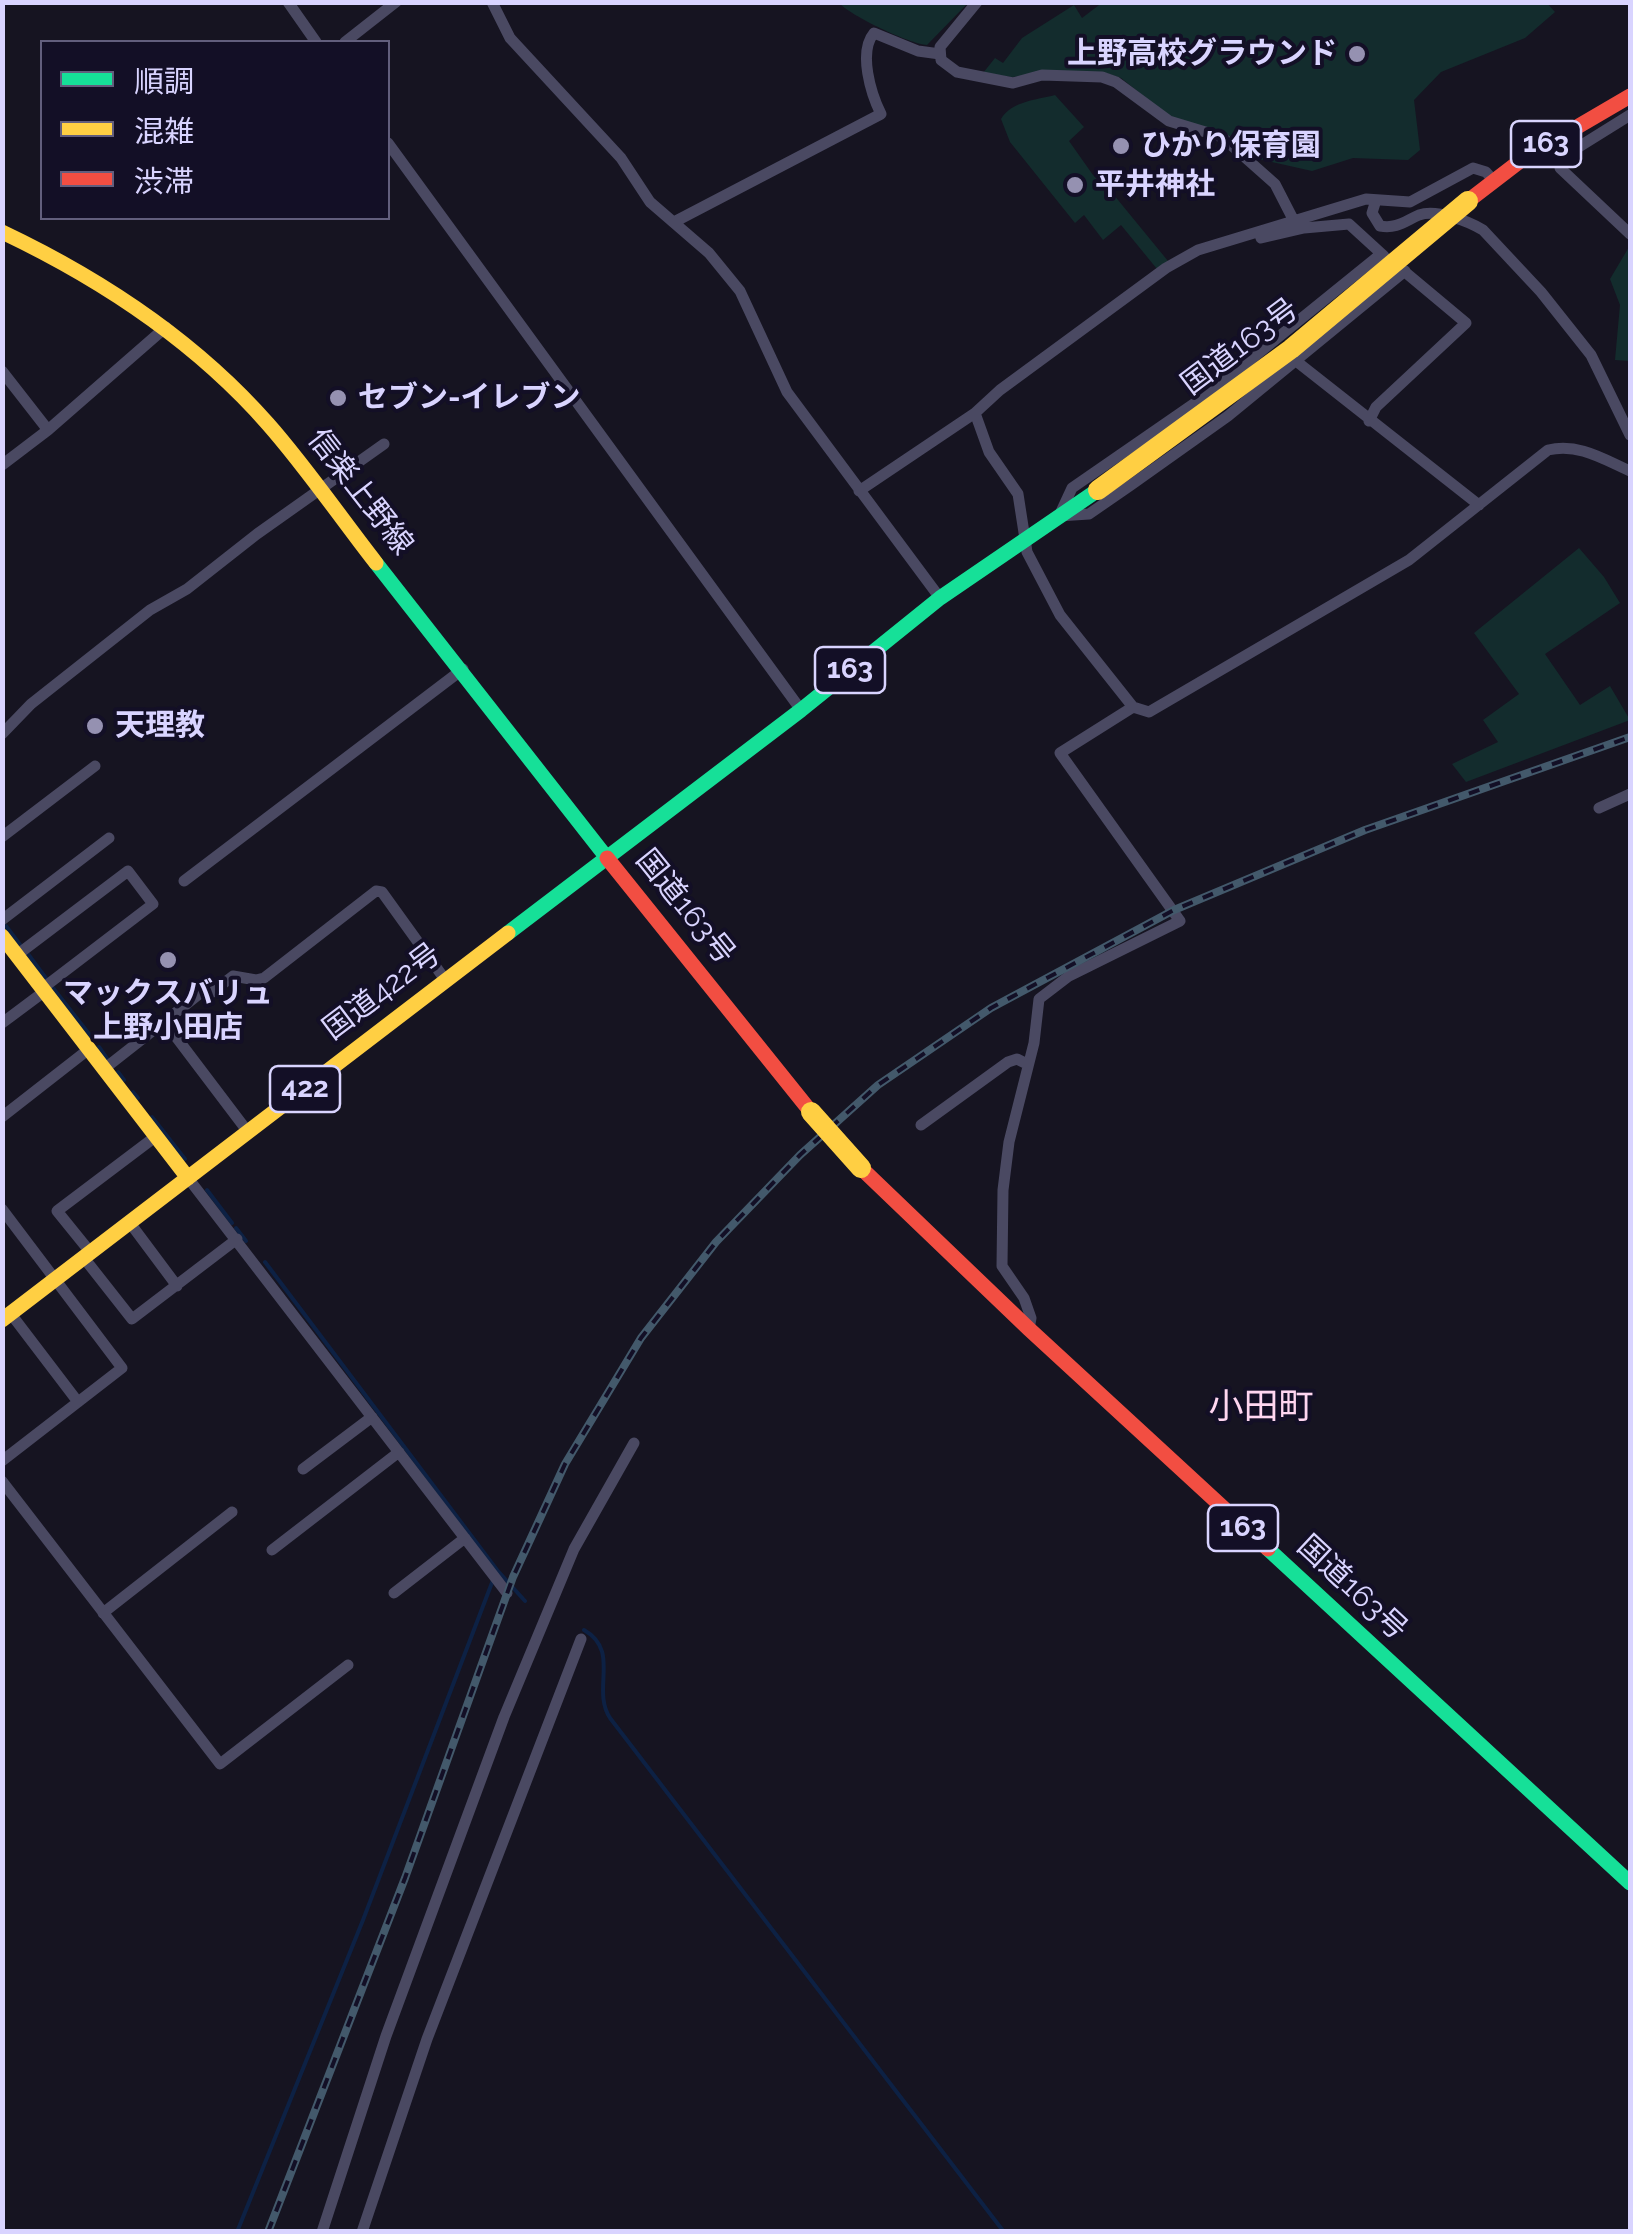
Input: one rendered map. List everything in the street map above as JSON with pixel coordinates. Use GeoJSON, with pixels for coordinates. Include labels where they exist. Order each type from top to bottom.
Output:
{"type":"FeatureCollection","features":[{"type":"Feature","properties":{"kind":"main road","name":"国道163号"},"geometry":{"type":"LineString","coordinates":[[1630,96],[1493,180],[1292,349],[1098,490],[940,598],[607,858],[811,1112],[861,1168],[1029,1329],[1630,1882]]}},
{"type":"Feature","properties":{"kind":"main road","name":"信楽上野線"},"geometry":{"type":"LineString","coordinates":[[2,232],[81,272],[166,327],[255,410],[463,669],[607,858]]}},
{"type":"Feature","properties":{"kind":"main road","name":"国道422号"},"geometry":{"type":"LineString","coordinates":[[7,1317],[607,858]]}},
{"type":"Feature","properties":{"kind":"main road"},"geometry":{"type":"LineString","coordinates":[[2,936],[188,1178]]}},
{"type":"Feature","properties":{"kind":"street"},"geometry":{"type":"LineString","coordinates":[[288,2],[315,40]]}},
{"type":"Feature","properties":{"kind":"street"},"geometry":{"type":"LineString","coordinates":[[348,40],[396,2]]}},
{"type":"Feature","properties":{"kind":"street"},"geometry":{"type":"LineString","coordinates":[[492,2],[510,38],[622,158],[650,202],[709,253],[740,290],[787,392],[940,598]]}},
{"type":"Feature","properties":{"kind":"street"},"geometry":{"type":"LineString","coordinates":[[976,2],[942,42],[941,60],[956,72],[1013,82],[1042,74],[1102,76],[1116,82],[1168,122],[1222,137],[1275,184],[1294,221]]}},
{"type":"Feature","properties":{"kind":"street"},"geometry":{"type":"LineString","coordinates":[[676,221],[882,114],[866,55],[874,33],[918,51],[940,54]]}},
{"type":"Feature","properties":{"kind":"street"},"geometry":{"type":"LineString","coordinates":[[1630,116],[1561,158],[1560,168],[1630,234]]}},
{"type":"Feature","properties":{"kind":"street"},"geometry":{"type":"LineString","coordinates":[[390,147],[800,710]]}},
{"type":"Feature","properties":{"kind":"street"},"geometry":{"type":"LineString","coordinates":[[860,491],[975,412],[1034,363],[1166,268],[1198,250],[1366,198],[1410,202],[1473,168],[1486,172],[1493,180]]}},
{"type":"Feature","properties":{"kind":"street"},"geometry":{"type":"LineString","coordinates":[[1376,200],[1372,213],[1380,226],[1396,226],[1430,213],[1483,230],[1541,292],[1591,356],[1630,435]]}},
{"type":"Feature","properties":{"kind":"street"},"geometry":{"type":"LineString","coordinates":[[1229,241],[1232,246],[1304,228],[1349,224],[1466,324],[1376,407],[1369,421]]}},
{"type":"Feature","properties":{"kind":"street"},"geometry":{"type":"LineString","coordinates":[[1382,254],[1208,394],[1072,488],[1059,516],[1089,514],[1228,416],[1404,271]]}},
{"type":"Feature","properties":{"kind":"street"},"geometry":{"type":"LineString","coordinates":[[2,465],[166,327]]}},
{"type":"Feature","properties":{"kind":"street"},"geometry":{"type":"LineString","coordinates":[[1296,361],[1479,504]]}},
{"type":"Feature","properties":{"kind":"street"},"geometry":{"type":"LineString","coordinates":[[2,370],[48,430]]}},
{"type":"Feature","properties":{"kind":"street"},"geometry":{"type":"LineString","coordinates":[[975,412],[989,452],[1018,494],[1027,552],[1060,615],[1134,708],[1149,712],[1410,560],[1548,450],[1563,446],[1580,449],[1630,472]]}},
{"type":"Feature","properties":{"kind":"street"},"geometry":{"type":"LineString","coordinates":[[2,734],[31,704],[136,622],[187,590],[384,444]]}},
{"type":"Feature","properties":{"kind":"street"},"geometry":{"type":"LineString","coordinates":[[184,881],[463,669]]}},
{"type":"Feature","properties":{"kind":"street"},"geometry":{"type":"LineString","coordinates":[[1029,1329],[1028,1308],[1002,1266],[1003,1190],[1009,1142],[1034,1043],[1038,998],[1082,969],[1180,921],[1060,752],[1134,708]]}},
{"type":"Feature","properties":{"kind":"street"},"geometry":{"type":"LineString","coordinates":[[2,837],[95,766]]}},
{"type":"Feature","properties":{"kind":"street"},"geometry":{"type":"LineString","coordinates":[[1599,808],[1630,794]]}},
{"type":"Feature","properties":{"kind":"street"},"geometry":{"type":"LineString","coordinates":[[2,920],[109,838]]}},
{"type":"Feature","properties":{"kind":"street"},"geometry":{"type":"LineString","coordinates":[[2,1024],[153,904],[128,870],[18,955]]}},
{"type":"Feature","properties":{"kind":"street"},"geometry":{"type":"LineString","coordinates":[[104,1068],[203,992],[210,994],[233,976],[264,978],[376,892],[382,892],[446,981]]}},
{"type":"Feature","properties":{"kind":"street"},"geometry":{"type":"LineString","coordinates":[[169,1018],[167,1025],[248,1132]]}},
{"type":"Feature","properties":{"kind":"street"},"geometry":{"type":"LineString","coordinates":[[2,1118],[90,1050]]}},
{"type":"Feature","properties":{"kind":"street"},"geometry":{"type":"LineString","coordinates":[[921,1126],[1008,1062],[1017,1059],[1028,1064]]}},
{"type":"Feature","properties":{"kind":"street"},"geometry":{"type":"LineString","coordinates":[[156,1136],[57,1211],[132,1319],[237,1240]]}},
{"type":"Feature","properties":{"kind":"street"},"geometry":{"type":"LineString","coordinates":[[188,1178],[507,1593]]}},
{"type":"Feature","properties":{"kind":"street"},"geometry":{"type":"LineString","coordinates":[[2,1209],[122,1368],[2,1461]]}},
{"type":"Feature","properties":{"kind":"street"},"geometry":{"type":"LineString","coordinates":[[130,1223],[177,1286]]}},
{"type":"Feature","properties":{"kind":"street"},"geometry":{"type":"LineString","coordinates":[[7,1317],[78,1402]]}},
{"type":"Feature","properties":{"kind":"street"},"geometry":{"type":"LineString","coordinates":[[303,1469],[372,1417]]}},
{"type":"Feature","properties":{"kind":"street"},"geometry":{"type":"LineString","coordinates":[[322,2232],[391,2021],[504,1717],[574,1550],[634,1443]]}},
{"type":"Feature","properties":{"kind":"street"},"geometry":{"type":"LineString","coordinates":[[272,1550],[399,1452]]}},
{"type":"Feature","properties":{"kind":"street"},"geometry":{"type":"LineString","coordinates":[[2,1481],[220,1764],[348,1665]]}},
{"type":"Feature","properties":{"kind":"street"},"geometry":{"type":"LineString","coordinates":[[103,1613],[232,1512]]}},
{"type":"Feature","properties":{"kind":"street"},"geometry":{"type":"LineString","coordinates":[[394,1593],[465,1538]]}},
{"type":"Feature","properties":{"kind":"street"},"geometry":{"type":"LineString","coordinates":[[362,2232],[426,2039],[581,1638]]}},
{"type":"Feature","properties":{"kind":"green space"},"geometry":{"type":"Polygon","coordinates":[[[1103,2],[1546,2],[1555,12],[1525,38],[1441,72],[1414,100],[1420,150],[1408,160],[1353,158],[1312,171],[1254,158],[1171,118],[1121,78],[1106,73],[1011,77],[983,73],[995,58],[1003,63],[1022,38],[1074,5],[1082,18],[1103,2]]]}},
{"type":"Feature","properties":{"kind":"green space"},"geometry":{"type":"Polygon","coordinates":[[[839,3],[968,3],[927,45],[881,29],[839,3]]]}},
{"type":"Feature","properties":{"kind":"green space","name":"平井神社"},"geometry":{"type":"Polygon","coordinates":[[[1055,95],[1084,127],[1069,141],[1093,175],[1100,178],[1168,261],[1157,269],[1121,225],[1103,240],[1084,215],[1075,223],[1010,142],[1001,119],[1006,113],[1025,102],[1055,95]]]}},
{"type":"Feature","properties":{"kind":"green space"},"geometry":{"type":"Polygon","coordinates":[[[1629,247],[1630,361],[1615,360],[1620,305],[1610,279],[1629,247]]]}},
{"type":"Feature","properties":{"kind":"green space"},"geometry":{"type":"Polygon","coordinates":[[[1579,548],[1620,603],[1545,654],[1580,705],[1610,686],[1630,720],[1466,782],[1452,764],[1498,742],[1483,720],[1519,694],[1474,633],[1579,548]]]}},
{"type":"Feature","properties":{"kind":"waterway"},"geometry":{"type":"LineString","coordinates":[[6,926],[21,946]]}},
{"type":"Feature","properties":{"kind":"waterway"},"geometry":{"type":"LineString","coordinates":[[28,954],[48,981]]}},
{"type":"Feature","properties":{"kind":"waterway"},"geometry":{"type":"LineString","coordinates":[[53,988],[93,1039]]}},
{"type":"Feature","properties":{"kind":"waterway"},"geometry":{"type":"LineString","coordinates":[[99,1047],[108,1060]]}},
{"type":"Feature","properties":{"kind":"waterway"},"geometry":{"type":"LineString","coordinates":[[118,1072],[124,1080]]}},
{"type":"Feature","properties":{"kind":"waterway"},"geometry":{"type":"LineString","coordinates":[[133,1092],[138,1098]]}},
{"type":"Feature","properties":{"kind":"waterway"},"geometry":{"type":"LineString","coordinates":[[152,1117],[185,1159]]}},
{"type":"Feature","properties":{"kind":"waterway"},"geometry":{"type":"LineString","coordinates":[[207,1190],[232,1223]]}},
{"type":"Feature","properties":{"kind":"waterway"},"geometry":{"type":"LineString","coordinates":[[236,1228],[246,1241]]}},
{"type":"Feature","properties":{"kind":"waterway"},"geometry":{"type":"LineString","coordinates":[[265,1262],[497,1570],[525,1601]]}},
{"type":"Feature","properties":{"kind":"waterway"},"geometry":{"type":"LineString","coordinates":[[237,2232],[363,1920],[493,1580]]}},
{"type":"Feature","properties":{"kind":"waterway"},"geometry":{"type":"LineString","coordinates":[[584,1630],[601,1649],[603,1695],[610,1718],[1004,2232]]}},
{"type":"Feature","properties":{"kind":"railway"},"geometry":{"type":"LineString","coordinates":[[268,2232],[405,1878],[513,1577],[565,1464],[641,1338],[716,1242],[800,1155],[878,1085],[991,1008],[1174,910],[1365,830],[1630,737]]}},
{"type":"Feature","properties":{"kind":"traffic: fast"},"geometry":{"type":"LineString","coordinates":[[508,933],[801,710],[940,598],[1098,490]]}},
{"type":"Feature","properties":{"kind":"traffic: fast"},"geometry":{"type":"LineString","coordinates":[[376,563],[607,858]]}},
{"type":"Feature","properties":{"kind":"traffic: fast"},"geometry":{"type":"LineString","coordinates":[[1268,1549],[1630,1883]]}},
{"type":"Feature","properties":{"kind":"traffic: slow"},"geometry":{"type":"LineString","coordinates":[[1098,490],[1291,349],[1468,201]]}},
{"type":"Feature","properties":{"kind":"traffic: slow"},"geometry":{"type":"LineString","coordinates":[[2,232],[75,270],[145,314],[210,366],[282,440],[376,563]]}},
{"type":"Feature","properties":{"kind":"traffic: slow"},"geometry":{"type":"LineString","coordinates":[[2,1320],[508,933]]}},
{"type":"Feature","properties":{"kind":"traffic: slow"},"geometry":{"type":"LineString","coordinates":[[2,936],[188,1178]]}},
{"type":"Feature","properties":{"kind":"traffic: slow"},"geometry":{"type":"LineString","coordinates":[[811,1112],[861,1168]]}},
{"type":"Feature","properties":{"kind":"traffic: jam"},"geometry":{"type":"LineString","coordinates":[[1468,201],[1524,158],[1630,96]]}},
{"type":"Feature","properties":{"kind":"traffic: jam"},"geometry":{"type":"LineString","coordinates":[[607,858],[811,1112]]}},
{"type":"Feature","properties":{"kind":"traffic: jam"},"geometry":{"type":"LineString","coordinates":[[861,1168],[1268,1549]]}},
{"type":"Feature","properties":{"kind":"place","name":"上野高校グラウンド"},"geometry":{"type":"Point","coordinates":[1357,54]}},
{"type":"Feature","properties":{"kind":"place","name":"ひかり保育園"},"geometry":{"type":"Point","coordinates":[1121,146]}},
{"type":"Feature","properties":{"kind":"place","name":"平井神社"},"geometry":{"type":"Point","coordinates":[1075,185]}},
{"type":"Feature","properties":{"kind":"place","name":"セブン-イレブン"},"geometry":{"type":"Point","coordinates":[338,398]}},
{"type":"Feature","properties":{"kind":"place","name":"天理教"},"geometry":{"type":"Point","coordinates":[95,726]}},
{"type":"Feature","properties":{"kind":"place","name":"マックスバリュ 上野小田店"},"geometry":{"type":"Point","coordinates":[168,960]}},
{"type":"Feature","properties":{"kind":"district","name":"小田町"},"geometry":{"type":"Point","coordinates":[1261,1407]}}]}
